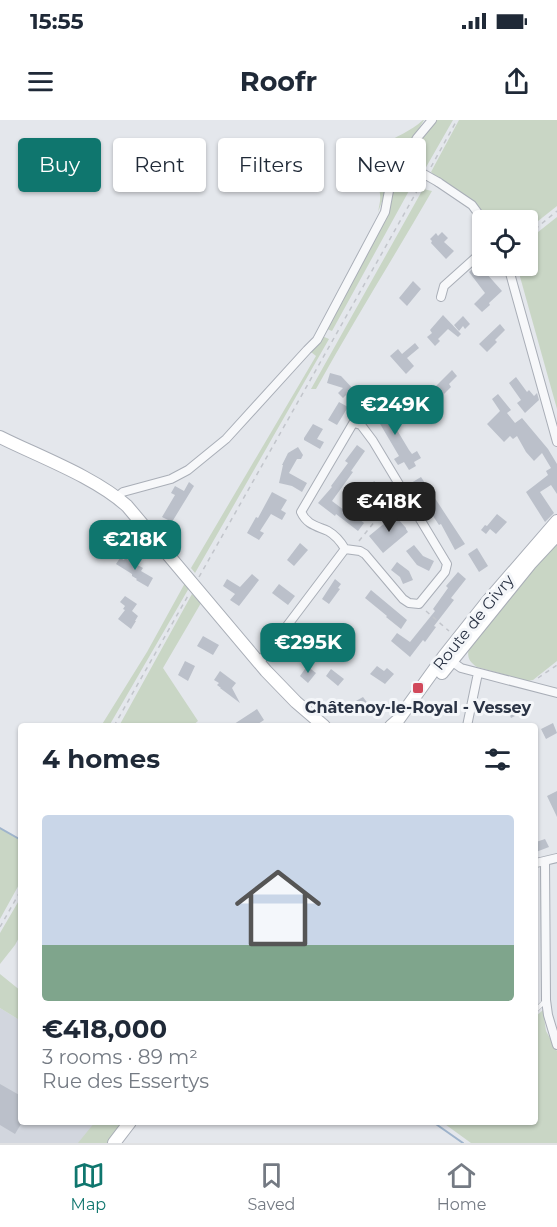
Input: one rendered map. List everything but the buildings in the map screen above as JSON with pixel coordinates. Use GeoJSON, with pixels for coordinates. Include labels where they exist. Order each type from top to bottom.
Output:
{"type":"FeatureCollection","features":[{"type":"Feature","properties":{"kind":"main road"},"geometry":{"type":"LineString","coordinates":[[0,437],[82,477],[117,497],[259,663],[296,702],[320,723]]}},
{"type":"Feature","properties":{"kind":"main road","name":"Route de Givry"},"geometry":{"type":"LineString","coordinates":[[394,723],[557,521]]}},
{"type":"Feature","properties":{"kind":"main road","name":"Route de Givry"},"geometry":{"type":"LineString","coordinates":[[402,723],[448,659],[458,639],[486,603],[528,556],[557,535]]}},
{"type":"Feature","properties":{"kind":"main road"},"geometry":{"type":"LineString","coordinates":[[114,1143],[128,1125]]}},
{"type":"Feature","properties":{"kind":"street"},"geometry":{"type":"LineString","coordinates":[[417,138],[432,120]]}},
{"type":"Feature","properties":{"kind":"street"},"geometry":{"type":"LineString","coordinates":[[426,175],[472,205],[476,210]]}},
{"type":"Feature","properties":{"kind":"street"},"geometry":{"type":"LineString","coordinates":[[117,497],[123,492],[171,479],[188,470],[226,439],[317,340],[385,212],[388,192]]}},
{"type":"Feature","properties":{"kind":"street"},"geometry":{"type":"LineString","coordinates":[[441,297],[444,286],[472,261]]}},
{"type":"Feature","properties":{"kind":"street"},"geometry":{"type":"LineString","coordinates":[[511,276],[557,442]]}},
{"type":"Feature","properties":{"kind":"street"},"geometry":{"type":"LineString","coordinates":[[354,423],[361,425],[369,436],[447,564],[445,572],[419,604],[409,603],[403,599],[365,554],[349,549],[329,532],[307,522],[302,512],[365,403]]}},
{"type":"Feature","properties":{"kind":"street"},"geometry":{"type":"LineString","coordinates":[[259,663],[349,549]]}},
{"type":"Feature","properties":{"kind":"street"},"geometry":{"type":"LineString","coordinates":[[448,659],[461,668],[557,693]]}},
{"type":"Feature","properties":{"kind":"street"},"geometry":{"type":"LineString","coordinates":[[468,723],[478,672]]}},
{"type":"Feature","properties":{"kind":"street"},"geometry":{"type":"LineString","coordinates":[[557,858],[540,862],[546,1000],[557,1045]]}},
{"type":"Feature","properties":{"kind":"lane"},"geometry":{"type":"LineString","coordinates":[[538,1008],[546,1000]]}},
{"type":"Feature","properties":{"kind":"path"},"geometry":{"type":"LineString","coordinates":[[428,172],[457,120]]}},
{"type":"Feature","properties":{"kind":"path"},"geometry":{"type":"LineString","coordinates":[[116,723],[416,192]]}},
{"type":"Feature","properties":{"kind":"path"},"geometry":{"type":"LineString","coordinates":[[538,227],[557,211]]}},
{"type":"Feature","properties":{"kind":"path"},"geometry":{"type":"LineString","coordinates":[[349,549],[401,488]]}},
{"type":"Feature","properties":{"kind":"path"},"geometry":{"type":"LineString","coordinates":[[419,604],[458,639]]}},
{"type":"Feature","properties":{"kind":"path"},"geometry":{"type":"LineString","coordinates":[[529,685],[557,665]]}},
{"type":"Feature","properties":{"kind":"path"},"geometry":{"type":"LineString","coordinates":[[0,927],[18,895]]}},
{"type":"Feature","properties":{"kind":"shaded area"},"geometry":{"type":"Polygon","coordinates":[[[0,1008],[18,1019],[18,1125],[108,1125],[93,1143],[0,1143],[0,1008]]]}},
{"type":"Feature","properties":{"kind":"green space"},"geometry":{"type":"Polygon","coordinates":[[[424,120],[413,138],[395,138],[424,120]]]}},
{"type":"Feature","properties":{"kind":"green space"},"geometry":{"type":"Polygon","coordinates":[[[436,120],[453,120],[426,167],[426,138],[420,138],[436,120]]]}},
{"type":"Feature","properties":{"kind":"green space"},"geometry":{"type":"Polygon","coordinates":[[[459,120],[557,120],[557,206],[538,221],[538,210],[479,210],[472,202],[431,172],[459,120]]]}},
{"type":"Feature","properties":{"kind":"green space"},"geometry":{"type":"Polygon","coordinates":[[[426,190],[432,191],[316,389],[311,389],[421,192],[426,192],[426,190]]]}},
{"type":"Feature","properties":{"kind":"green space"},"geometry":{"type":"Polygon","coordinates":[[[379,192],[384,192],[378,212],[380,201],[379,192]]]}},
{"type":"Feature","properties":{"kind":"green space"},"geometry":{"type":"Polygon","coordinates":[[[393,192],[408,192],[332,331],[327,329],[387,212],[393,192]]]}},
{"type":"Feature","properties":{"kind":"green space"},"geometry":{"type":"Polygon","coordinates":[[[557,217],[557,409],[520,276],[538,276],[538,232],[557,217]]]}},
{"type":"Feature","properties":{"kind":"green space"},"geometry":{"type":"Polygon","coordinates":[[[322,336],[329,339],[195,573],[191,568],[316,356],[311,352],[322,336]]]}},
{"type":"Feature","properties":{"kind":"green space"},"geometry":{"type":"Polygon","coordinates":[[[557,539],[557,661],[533,680],[528,681],[477,667],[469,658],[469,646],[557,539]]]}},
{"type":"Feature","properties":{"kind":"green space"},"geometry":{"type":"Polygon","coordinates":[[[185,583],[189,588],[111,723],[103,723],[147,652],[185,583]]]}},
{"type":"Feature","properties":{"kind":"green space"},"geometry":{"type":"Polygon","coordinates":[[[192,594],[201,603],[163,668],[198,721],[196,723],[121,723],[192,594]]]}},
{"type":"Feature","properties":{"kind":"green space"},"geometry":{"type":"Polygon","coordinates":[[[0,828],[18,838],[18,886],[0,919],[0,828]]]}},
{"type":"Feature","properties":{"kind":"green space"},"geometry":{"type":"Polygon","coordinates":[[[18,902],[18,940],[0,964],[0,933],[18,902]]]}},
{"type":"Feature","properties":{"kind":"green space"},"geometry":{"type":"Polygon","coordinates":[[[0,974],[18,989],[18,1019],[0,1008],[0,974]]]}},
{"type":"Feature","properties":{"kind":"green space"},"geometry":{"type":"Polygon","coordinates":[[[543,1010],[546,1031],[557,1051],[557,1143],[471,1143],[446,1125],[538,1125],[538,1014],[543,1010]]]}},
{"type":"Feature","properties":{"kind":"green space"},"geometry":{"type":"Polygon","coordinates":[[[93,1125],[122,1125],[108,1143],[78,1143],[93,1125]]]}},
{"type":"Feature","properties":{"kind":"waterway"},"geometry":{"type":"LineString","coordinates":[[0,828],[18,838]]}},
{"type":"Feature","properties":{"kind":"waterway"},"geometry":{"type":"LineString","coordinates":[[437,1125],[463,1143]]}},
{"type":"Feature","properties":{"kind":"place","name":"Châtenoy-le-Royal - Vessey"},"geometry":{"type":"Point","coordinates":[418,688]}}]}
